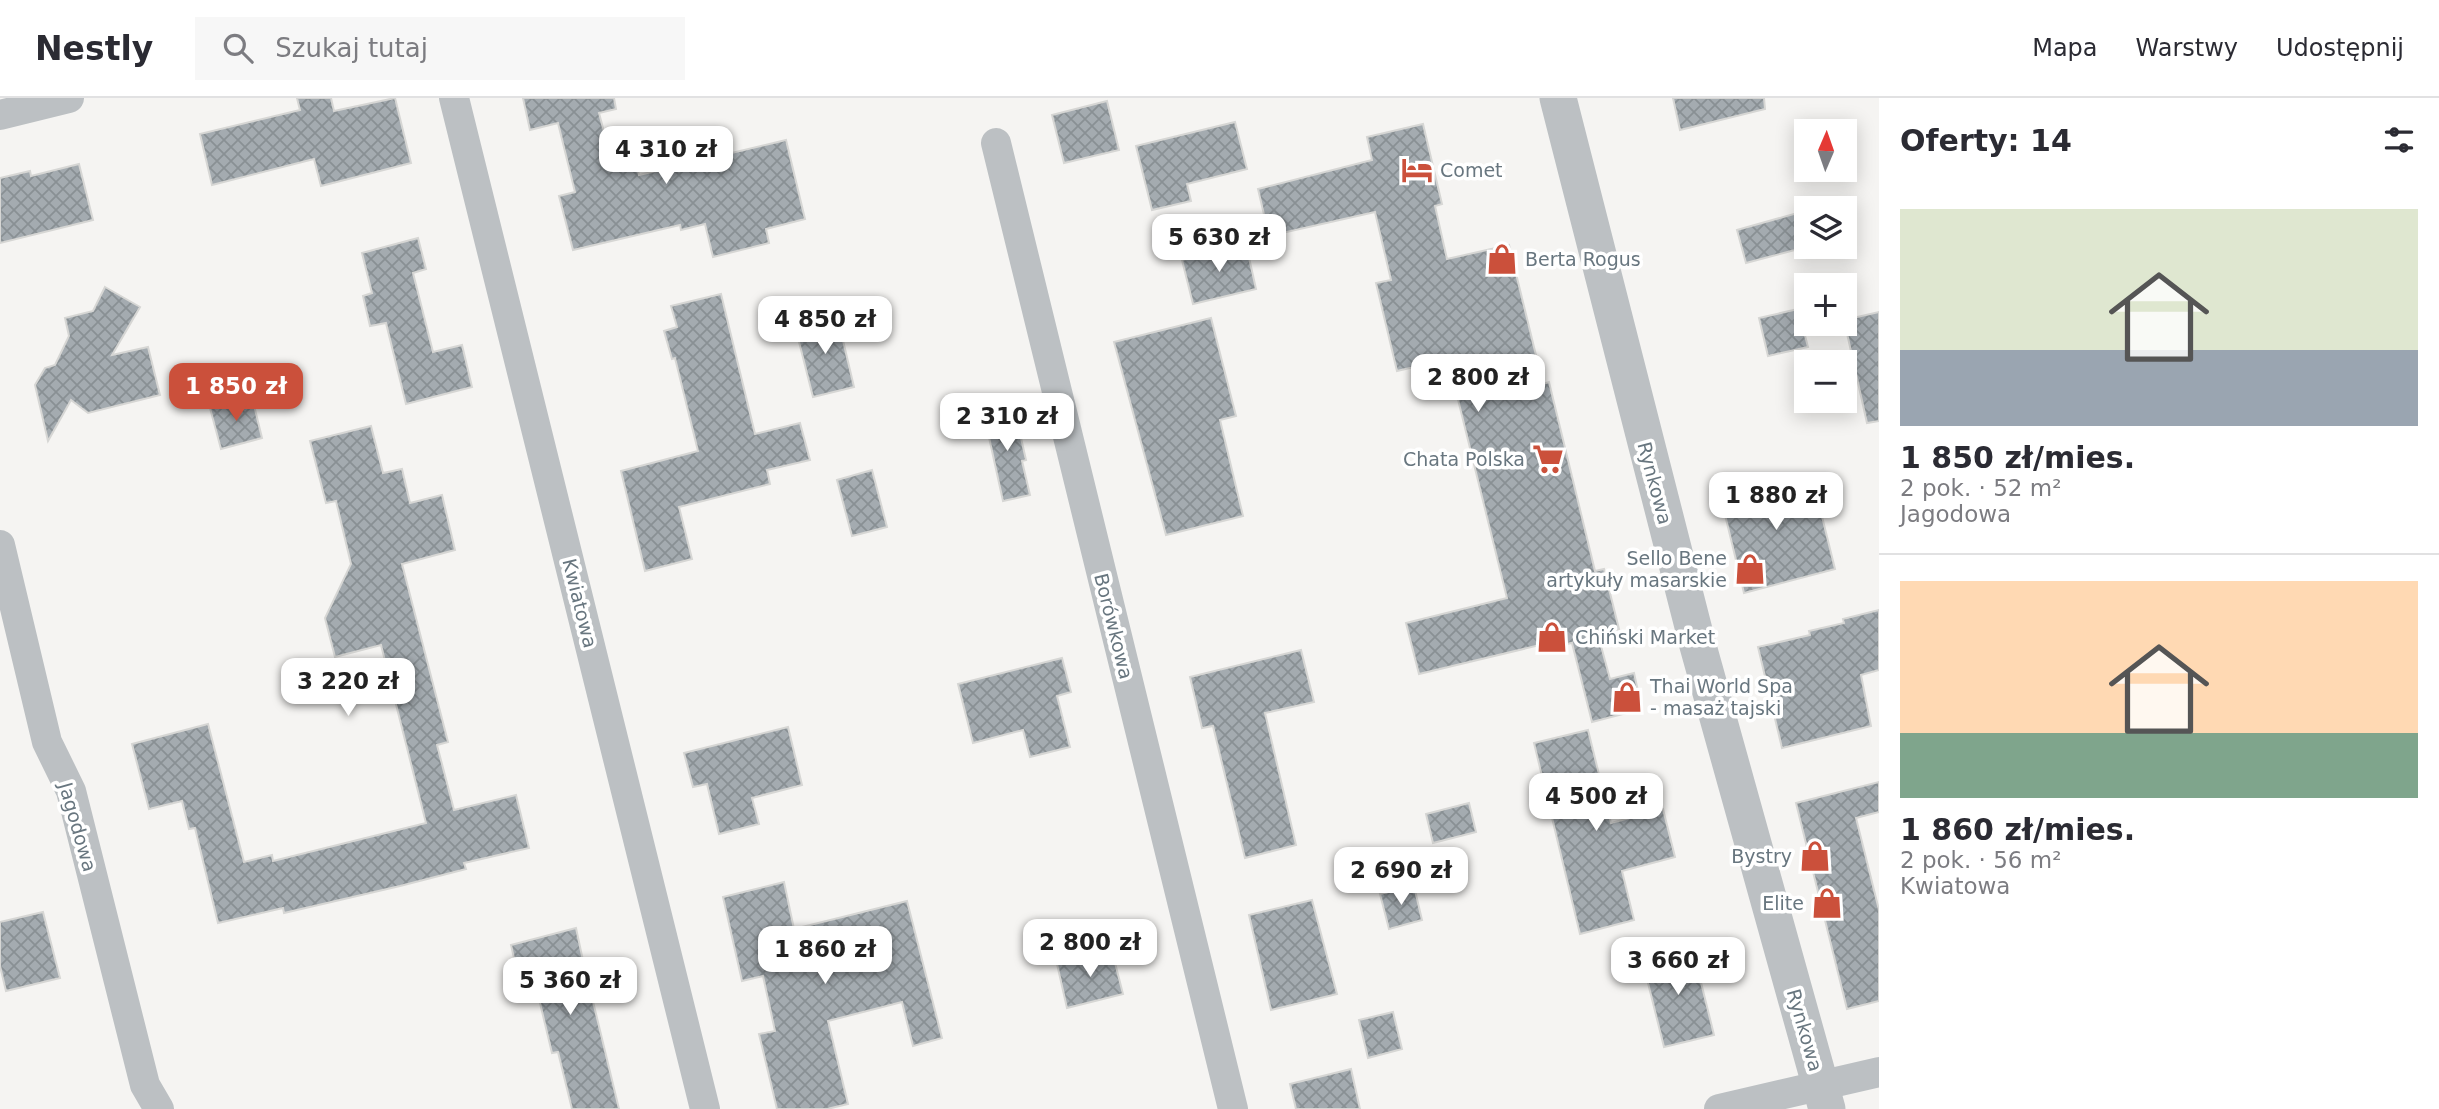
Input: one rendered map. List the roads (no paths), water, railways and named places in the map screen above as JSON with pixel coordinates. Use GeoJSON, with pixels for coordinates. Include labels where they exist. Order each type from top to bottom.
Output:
{"type":"FeatureCollection","features":[{"type":"Feature","properties":{"kind":"street"},"geometry":{"type":"LineString","coordinates":[[0,115],[69,98]]}},
{"type":"Feature","properties":{"kind":"street","name":"Kwiatowa"},"geometry":{"type":"LineString","coordinates":[[454,98],[705,1109]]}},
{"type":"Feature","properties":{"kind":"street","name":"Rynkowa"},"geometry":{"type":"LineString","coordinates":[[1558,98],[1695,633],[1824,1097]]}},
{"type":"Feature","properties":{"kind":"street","name":"Borówkowa"},"geometry":{"type":"LineString","coordinates":[[996,143],[1233,1109]]}},
{"type":"Feature","properties":{"kind":"street","name":"Jagodowa"},"geometry":{"type":"LineString","coordinates":[[0,545],[47,742],[71,791],[145,1085],[159,1109]]}},
{"type":"Feature","properties":{"kind":"street"},"geometry":{"type":"LineString","coordinates":[[1718,1109],[1824,1097],[1879,1072]]}},
{"type":"Feature","properties":{"kind":"place","name":"Comet"},"geometry":{"type":"Point","coordinates":[1417,170]}},
{"type":"Feature","properties":{"kind":"place","name":"Berta Rogus"},"geometry":{"type":"Point","coordinates":[1502,259]}},
{"type":"Feature","properties":{"kind":"place","name":"Chata Polska"},"geometry":{"type":"Point","coordinates":[1548,459]}},
{"type":"Feature","properties":{"kind":"place","name":"Sello Bene artykuły masarskie"},"geometry":{"type":"Point","coordinates":[1750,569]}},
{"type":"Feature","properties":{"kind":"place","name":"Chiński Market"},"geometry":{"type":"Point","coordinates":[1552,637]}},
{"type":"Feature","properties":{"kind":"place","name":"Thai World Spa - masaż tajski"},"geometry":{"type":"Point","coordinates":[1627,697]}},
{"type":"Feature","properties":{"kind":"place","name":"Bystry"},"geometry":{"type":"Point","coordinates":[1815,856]}},
{"type":"Feature","properties":{"kind":"place","name":"Elite"},"geometry":{"type":"Point","coordinates":[1827,903]}}]}
